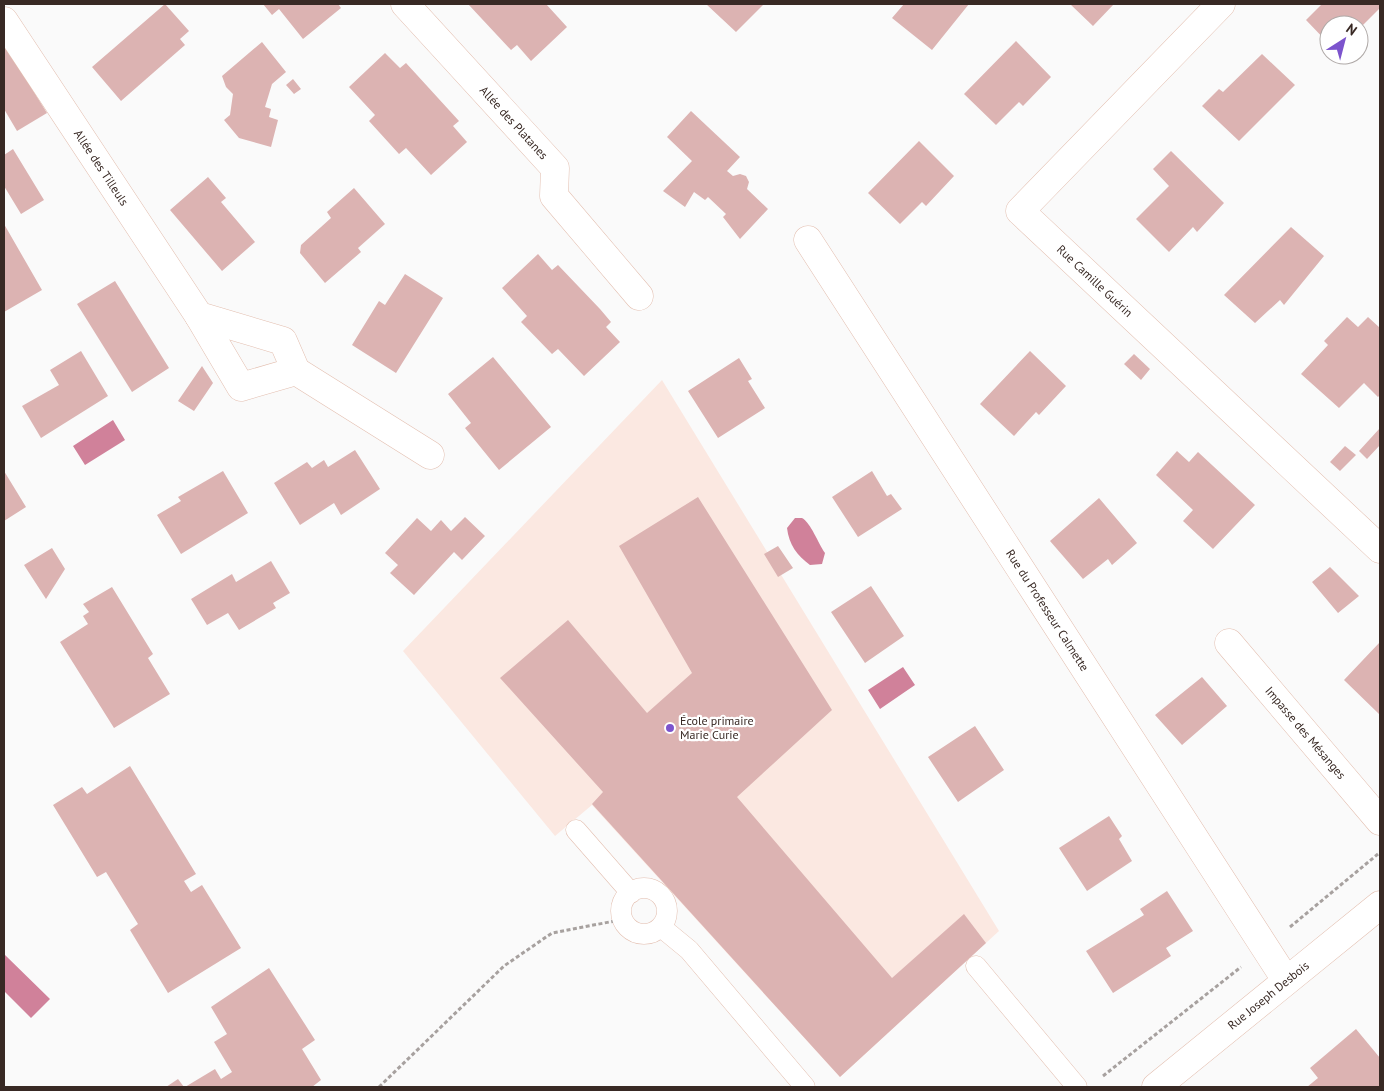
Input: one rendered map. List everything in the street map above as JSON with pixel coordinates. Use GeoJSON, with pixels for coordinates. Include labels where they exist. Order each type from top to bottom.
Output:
{"type":"FeatureCollection","features":[{"type":"Feature","properties":{"kind":"street","name":"Allée des Platanes"},"geometry":{"type":"LineString","coordinates":[[405,4],[555,168],[554,196],[639,296]]}},
{"type":"Feature","properties":{"kind":"street","name":"Rue Camille Guérin"},"geometry":{"type":"LineString","coordinates":[[1222,4],[1020,211],[1380,549]]}},
{"type":"Feature","properties":{"kind":"street","name":"Allée des Tilleuls"},"geometry":{"type":"LineString","coordinates":[[4,21],[199,316],[241,387],[296,371]]}},
{"type":"Feature","properties":{"kind":"street","name":"Rue du Professeur Calmette"},"geometry":{"type":"LineString","coordinates":[[808,240],[1286,980]]}},
{"type":"Feature","properties":{"kind":"street"},"geometry":{"type":"LineString","coordinates":[[199,316],[283,341],[296,371],[430,455]]}},
{"type":"Feature","properties":{"kind":"street","name":"Impasse des Mésanges"},"geometry":{"type":"LineString","coordinates":[[1229,643],[1380,821]]}},
{"type":"Feature","properties":{"kind":"street","name":"Rue Joseph Desbois"},"geometry":{"type":"LineString","coordinates":[[1156,1087],[1380,905]]}},
{"type":"Feature","properties":{"kind":"lane"},"geometry":{"type":"LineString","coordinates":[[576,830],[631,893]]}},
{"type":"Feature","properties":{"kind":"lane"},"geometry":{"type":"LineString","coordinates":[[645,889],[652,890],[664,900],[667,914],[661,927],[648,934],[640,934],[633,931],[623,920],[622,905],[631,893],[645,889]]}},
{"type":"Feature","properties":{"kind":"lane"},"geometry":{"type":"LineString","coordinates":[[661,927],[689,950],[805,1087]]}},
{"type":"Feature","properties":{"kind":"lane"},"geometry":{"type":"LineString","coordinates":[[976,966],[1077,1087]]}},
{"type":"Feature","properties":{"kind":"path"},"geometry":{"type":"LineString","coordinates":[[1097,1081],[1265,947],[1380,852]]}},
{"type":"Feature","properties":{"kind":"path"},"geometry":{"type":"LineString","coordinates":[[379,1087],[504,966],[552,933],[623,920]]}},
{"type":"Feature","properties":{"kind":"shaded area","name":"École primaire Marie Curie"},"geometry":{"type":"Polygon","coordinates":[[[662,380],[999,931],[840,1077],[592,805],[555,836],[403,651],[662,380]]]}},
{"type":"Feature","properties":{"kind":"shaded area"},"geometry":{"type":"Polygon","coordinates":[[[113,420],[125,440],[85,465],[73,446],[113,420]]]}},
{"type":"Feature","properties":{"kind":"shaded area"},"geometry":{"type":"Polygon","coordinates":[[[795,518],[802,518],[811,529],[825,553],[822,564],[810,565],[794,549],[787,528],[795,518]]]}},
{"type":"Feature","properties":{"kind":"shaded area"},"geometry":{"type":"Polygon","coordinates":[[[903,667],[915,685],[880,709],[868,690],[903,667]]]}},
{"type":"Feature","properties":{"kind":"shaded area"},"geometry":{"type":"Polygon","coordinates":[[[4,954],[50,999],[31,1018],[4,991],[4,954]]]}},
{"type":"Feature","properties":{"kind":"building"},"geometry":{"type":"Polygon","coordinates":[[[165,4],[189,31],[180,39],[185,45],[121,101],[92,67],[165,4]]]}},
{"type":"Feature","properties":{"kind":"building"},"geometry":{"type":"Polygon","coordinates":[[[263,4],[338,4],[341,8],[303,39],[279,9],[272,15],[263,4]]]}},
{"type":"Feature","properties":{"kind":"building"},"geometry":{"type":"Polygon","coordinates":[[[468,4],[546,4],[567,27],[531,61],[517,45],[511,50],[468,4]]]}},
{"type":"Feature","properties":{"kind":"building"},"geometry":{"type":"Polygon","coordinates":[[[706,4],[764,4],[736,32],[706,4]]]}},
{"type":"Feature","properties":{"kind":"building"},"geometry":{"type":"Polygon","coordinates":[[[904,4],[969,4],[932,50],[892,18],[904,4]]]}},
{"type":"Feature","properties":{"kind":"building"},"geometry":{"type":"Polygon","coordinates":[[[1070,4],[1114,4],[1093,26],[1070,4]]]}},
{"type":"Feature","properties":{"kind":"building"},"geometry":{"type":"Polygon","coordinates":[[[1322,4],[1380,4],[1380,8],[1369,19],[1369,15],[1319,15],[1319,34],[1306,20],[1322,4]]]}},
{"type":"Feature","properties":{"kind":"building"},"geometry":{"type":"Polygon","coordinates":[[[1016,41],[1051,77],[1023,106],[1019,102],[996,125],[964,94],[1016,41]]]}},
{"type":"Feature","properties":{"kind":"building"},"geometry":{"type":"Polygon","coordinates":[[[262,42],[286,72],[272,84],[265,107],[271,109],[269,117],[278,120],[271,147],[239,138],[224,120],[230,115],[233,94],[226,87],[222,76],[262,42]]]}},
{"type":"Feature","properties":{"kind":"building"},"geometry":{"type":"Polygon","coordinates":[[[4,44],[47,113],[17,131],[4,109],[4,44]]]}},
{"type":"Feature","properties":{"kind":"building"},"geometry":{"type":"Polygon","coordinates":[[[385,53],[400,68],[406,63],[459,121],[453,126],[467,142],[431,175],[406,148],[399,154],[369,121],[375,115],[349,87],[385,53]]]}},
{"type":"Feature","properties":{"kind":"building"},"geometry":{"type":"Polygon","coordinates":[[[1262,54],[1295,85],[1239,141],[1202,106],[1219,89],[1223,92],[1262,54]]]}},
{"type":"Feature","properties":{"kind":"building"},"geometry":{"type":"Polygon","coordinates":[[[293,79],[301,89],[294,94],[286,85],[293,79]]]}},
{"type":"Feature","properties":{"kind":"building"},"geometry":{"type":"Polygon","coordinates":[[[691,111],[740,157],[727,171],[733,176],[740,174],[746,176],[749,182],[747,189],[768,209],[740,239],[723,217],[726,214],[708,197],[705,200],[694,192],[685,207],[663,191],[692,161],[667,137],[691,111]]]}},
{"type":"Feature","properties":{"kind":"building"},"geometry":{"type":"Polygon","coordinates":[[[919,141],[954,176],[926,206],[922,202],[900,224],[868,193],[919,141]]]}},
{"type":"Feature","properties":{"kind":"building"},"geometry":{"type":"Polygon","coordinates":[[[13,149],[44,200],[21,214],[4,186],[4,155],[13,149]]]}},
{"type":"Feature","properties":{"kind":"building"},"geometry":{"type":"Polygon","coordinates":[[[1171,151],[1224,203],[1197,232],[1193,227],[1169,252],[1136,219],[1169,186],[1153,169],[1171,151]]]}},
{"type":"Feature","properties":{"kind":"building"},"geometry":{"type":"Polygon","coordinates":[[[208,177],[226,198],[221,202],[255,242],[222,271],[170,210],[208,177]]]}},
{"type":"Feature","properties":{"kind":"building"},"geometry":{"type":"Polygon","coordinates":[[[354,188],[385,224],[358,248],[361,252],[325,283],[300,253],[301,245],[331,218],[327,212],[354,188]]]}},
{"type":"Feature","properties":{"kind":"building"},"geometry":{"type":"Polygon","coordinates":[[[4,224],[42,290],[4,312],[4,224]]]}},
{"type":"Feature","properties":{"kind":"building"},"geometry":{"type":"Polygon","coordinates":[[[1291,227],[1324,256],[1284,305],[1280,300],[1255,323],[1224,295],[1291,227]]]}},
{"type":"Feature","properties":{"kind":"building"},"geometry":{"type":"Polygon","coordinates":[[[538,254],[552,270],[558,265],[600,309],[611,322],[606,327],[620,342],[584,376],[558,349],[552,354],[521,322],[527,316],[502,288],[538,254]]]}},
{"type":"Feature","properties":{"kind":"building"},"geometry":{"type":"Polygon","coordinates":[[[405,274],[443,298],[396,373],[352,345],[379,301],[385,305],[405,274]]]}},
{"type":"Feature","properties":{"kind":"building"},"geometry":{"type":"Polygon","coordinates":[[[115,281],[169,368],[132,392],[77,304],[115,281]]]}},
{"type":"Feature","properties":{"kind":"building"},"geometry":{"type":"Polygon","coordinates":[[[1347,317],[1358,327],[1368,317],[1380,328],[1380,395],[1378,397],[1364,383],[1339,408],[1301,374],[1328,345],[1324,341],[1347,317]]]}},
{"type":"Feature","properties":{"kind":"building"},"geometry":{"type":"Polygon","coordinates":[[[81,351],[108,396],[41,438],[22,406],[59,385],[50,370],[81,351]]]}},
{"type":"Feature","properties":{"kind":"building"},"geometry":{"type":"Polygon","coordinates":[[[1030,351],[1066,386],[1039,415],[1036,412],[1014,436],[980,404],[1030,351]]]}},
{"type":"Feature","properties":{"kind":"building"},"geometry":{"type":"Polygon","coordinates":[[[1134,354],[1150,369],[1141,380],[1124,364],[1134,354]]]}},
{"type":"Feature","properties":{"kind":"building"},"geometry":{"type":"Polygon","coordinates":[[[493,357],[551,427],[499,470],[465,428],[471,423],[448,394],[493,357]]]}},
{"type":"Feature","properties":{"kind":"building"},"geometry":{"type":"Polygon","coordinates":[[[739,358],[752,379],[748,381],[765,408],[718,438],[688,391],[739,358]]]}},
{"type":"Feature","properties":{"kind":"building"},"geometry":{"type":"Polygon","coordinates":[[[202,366],[213,383],[194,411],[178,401],[202,366]]]}},
{"type":"Feature","properties":{"kind":"building"},"geometry":{"type":"Polygon","coordinates":[[[1380,428],[1380,445],[1367,459],[1359,451],[1380,428]]]}},
{"type":"Feature","properties":{"kind":"building"},"geometry":{"type":"Polygon","coordinates":[[[1345,446],[1356,455],[1340,471],[1330,462],[1345,446]]]}},
{"type":"Feature","properties":{"kind":"building"},"geometry":{"type":"Polygon","coordinates":[[[355,450],[380,489],[341,515],[334,503],[300,525],[274,483],[307,462],[312,468],[324,460],[328,467],[355,450]]]}},
{"type":"Feature","properties":{"kind":"building"},"geometry":{"type":"Polygon","coordinates":[[[1177,451],[1189,462],[1198,452],[1255,505],[1213,549],[1183,521],[1193,510],[1156,475],[1177,451]]]}},
{"type":"Feature","properties":{"kind":"building"},"geometry":{"type":"Polygon","coordinates":[[[4,471],[26,507],[4,521],[4,471]]]}},
{"type":"Feature","properties":{"kind":"building"},"geometry":{"type":"Polygon","coordinates":[[[223,471],[248,513],[181,554],[157,515],[181,501],[178,497],[223,471]]]}},
{"type":"Feature","properties":{"kind":"building"},"geometry":{"type":"Polygon","coordinates":[[[872,471],[887,496],[891,494],[902,509],[858,537],[832,497],[872,471]]]}},
{"type":"Feature","properties":{"kind":"building"},"geometry":{"type":"Polygon","coordinates":[[[698,497],[832,710],[737,797],[892,978],[964,914],[986,943],[840,1077],[592,804],[603,792],[500,678],[568,620],[647,713],[692,673],[619,546],[698,497]]]}},
{"type":"Feature","properties":{"kind":"building"},"geometry":{"type":"Polygon","coordinates":[[[1099,498],[1137,543],[1112,565],[1108,559],[1083,579],[1050,541],[1099,498]]]}},
{"type":"Feature","properties":{"kind":"building"},"geometry":{"type":"Polygon","coordinates":[[[465,517],[485,536],[462,560],[454,552],[414,595],[390,573],[398,565],[385,553],[417,518],[431,531],[441,520],[451,531],[465,517]]]}},
{"type":"Feature","properties":{"kind":"building"},"geometry":{"type":"Polygon","coordinates":[[[778,546],[793,568],[778,577],[764,554],[778,546]]]}},
{"type":"Feature","properties":{"kind":"building"},"geometry":{"type":"Polygon","coordinates":[[[52,548],[65,569],[46,599],[24,565],[52,548]]]}},
{"type":"Feature","properties":{"kind":"building"},"geometry":{"type":"Polygon","coordinates":[[[271,561],[290,593],[273,603],[276,608],[239,630],[228,613],[207,625],[191,599],[232,574],[236,582],[271,561]]]}},
{"type":"Feature","properties":{"kind":"building"},"geometry":{"type":"Polygon","coordinates":[[[1330,567],[1359,596],[1338,613],[1312,582],[1330,567]]]}},
{"type":"Feature","properties":{"kind":"building"},"geometry":{"type":"Polygon","coordinates":[[[871,586],[904,636],[865,663],[831,612],[871,586]]]}},
{"type":"Feature","properties":{"kind":"building"},"geometry":{"type":"Polygon","coordinates":[[[112,587],[153,654],[148,658],[170,694],[114,728],[60,642],[88,624],[83,616],[89,612],[83,604],[112,587]]]}},
{"type":"Feature","properties":{"kind":"building"},"geometry":{"type":"Polygon","coordinates":[[[1380,642],[1380,712],[1379,714],[1344,680],[1380,642]]]}},
{"type":"Feature","properties":{"kind":"building"},"geometry":{"type":"Polygon","coordinates":[[[1202,677],[1227,706],[1182,745],[1155,715],[1202,677]]]}},
{"type":"Feature","properties":{"kind":"building"},"geometry":{"type":"Polygon","coordinates":[[[975,726],[1004,770],[958,802],[928,757],[975,726]]]}},
{"type":"Feature","properties":{"kind":"building"},"geometry":{"type":"Polygon","coordinates":[[[130,766],[196,874],[184,881],[191,892],[202,885],[241,948],[168,993],[130,930],[138,924],[106,872],[97,877],[53,805],[82,787],[87,794],[130,766]]]}},
{"type":"Feature","properties":{"kind":"building"},"geometry":{"type":"Polygon","coordinates":[[[1109,816],[1122,836],[1119,839],[1132,861],[1087,891],[1059,848],[1109,816]]]}},
{"type":"Feature","properties":{"kind":"building"},"geometry":{"type":"Polygon","coordinates":[[[1167,891],[1193,931],[1166,948],[1171,956],[1113,993],[1086,951],[1144,915],[1140,909],[1167,891]]]}},
{"type":"Feature","properties":{"kind":"building"},"geometry":{"type":"Polygon","coordinates":[[[269,968],[315,1040],[302,1049],[321,1080],[312,1087],[185,1087],[215,1069],[221,1079],[232,1072],[214,1042],[227,1034],[211,1007],[269,968]]]}},
{"type":"Feature","properties":{"kind":"building"},"geometry":{"type":"Polygon","coordinates":[[[1356,1029],[1380,1058],[1380,1087],[1307,1087],[1318,1078],[1310,1068],[1356,1029]]]}},
{"type":"Feature","properties":{"kind":"building"},"geometry":{"type":"Polygon","coordinates":[[[178,1079],[184,1087],[166,1087],[178,1079]]]}},
{"type":"Feature","properties":{"kind":"place","name":"École primaire Marie Curie"},"geometry":{"type":"Point","coordinates":[670,728]}}]}
